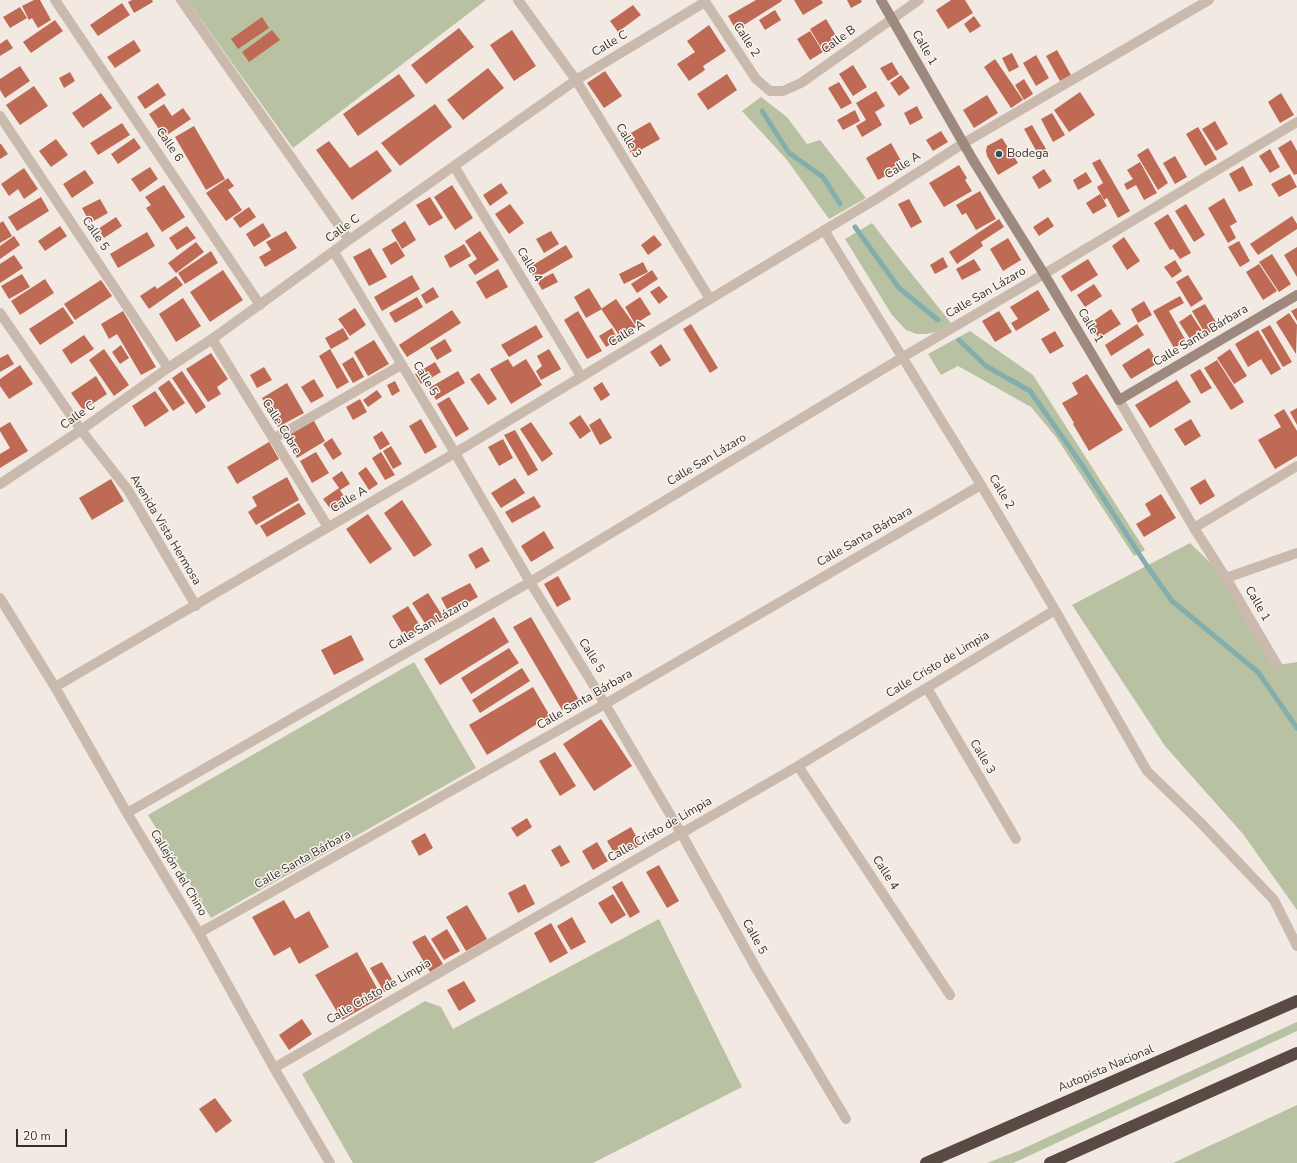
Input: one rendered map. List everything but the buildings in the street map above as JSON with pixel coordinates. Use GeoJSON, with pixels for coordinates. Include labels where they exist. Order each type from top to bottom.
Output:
{"type":"FeatureCollection","features":[{"type":"Feature","properties":{"kind":"highway","name":"Autopista Nacional"},"geometry":{"type":"LineString","coordinates":[[926,1163],[1297,1001]]}},
{"type":"Feature","properties":{"kind":"highway"},"geometry":{"type":"LineString","coordinates":[[1050,1163],[1297,1053]]}},
{"type":"Feature","properties":{"kind":"street","name":"Calle 6"},"geometry":{"type":"LineString","coordinates":[[55,0],[260,305]]}},
{"type":"Feature","properties":{"kind":"street"},"geometry":{"type":"LineString","coordinates":[[181,0],[349,240]]}},
{"type":"Feature","properties":{"kind":"street","name":"Calle 3"},"geometry":{"type":"LineString","coordinates":[[518,0],[576,80],[710,299]]}},
{"type":"Feature","properties":{"kind":"street","name":"Calle 1"},"geometry":{"type":"LineString","coordinates":[[881,0],[964,144],[1044,274],[1277,665]]}},
{"type":"Feature","properties":{"kind":"street","name":"Calle B"},"geometry":{"type":"LineString","coordinates":[[770,91],[783,91],[801,84],[919,0]]}},
{"type":"Feature","properties":{"kind":"street","name":"Calle A"},"geometry":{"type":"LineString","coordinates":[[56,687],[455,453],[881,196],[964,144],[1209,0]]}},
{"type":"Feature","properties":{"kind":"street","name":"Calle C"},"geometry":{"type":"LineString","coordinates":[[0,484],[212,339],[349,240],[576,80],[704,1]]}},
{"type":"Feature","properties":{"kind":"street","name":"Calle 2"},"geometry":{"type":"LineString","coordinates":[[704,1],[756,79],[770,91]]}},
{"type":"Feature","properties":{"kind":"street","name":"Calle 5"},"geometry":{"type":"LineString","coordinates":[[0,116],[168,368]]}},
{"type":"Feature","properties":{"kind":"street","name":"Calle San Lázaro"},"geometry":{"type":"LineString","coordinates":[[127,813],[530,582],[1297,122]]}},
{"type":"Feature","properties":{"kind":"street","name":"Calle 4"},"geometry":{"type":"LineString","coordinates":[[454,166],[581,376]]}},
{"type":"Feature","properties":{"kind":"street","name":"Calle 2"},"geometry":{"type":"LineString","coordinates":[[824,230],[981,485],[1055,610],[1147,772],[1200,822],[1274,900],[1297,946]]}},
{"type":"Feature","properties":{"kind":"street","name":"Calle 5"},"geometry":{"type":"LineString","coordinates":[[334,252],[455,453],[530,582],[606,704],[681,833],[760,974],[846,1119]]}},
{"type":"Feature","properties":{"kind":"street","name":"Calle Santa Bárbara"},"geometry":{"type":"LineString","coordinates":[[1119,400],[1297,295]]}},
{"type":"Feature","properties":{"kind":"street","name":"Avenida Vista Hermosa"},"geometry":{"type":"LineString","coordinates":[[0,313],[81,430],[128,490],[196,606]]}},
{"type":"Feature","properties":{"kind":"street","name":"Calle Cobre"},"geometry":{"type":"LineString","coordinates":[[212,339],[328,527]]}},
{"type":"Feature","properties":{"kind":"street"},"geometry":{"type":"LineString","coordinates":[[273,439],[401,365]]}},
{"type":"Feature","properties":{"kind":"street"},"geometry":{"type":"LineString","coordinates":[[1194,528],[1297,466]]}},
{"type":"Feature","properties":{"kind":"street","name":"Calle Santa Bárbara"},"geometry":{"type":"LineString","coordinates":[[199,933],[606,704],[981,485]]}},
{"type":"Feature","properties":{"kind":"street"},"geometry":{"type":"LineString","coordinates":[[1226,578],[1297,553]]}},
{"type":"Feature","properties":{"kind":"street","name":"Callejón del Chino"},"geometry":{"type":"LineString","coordinates":[[0,598],[56,687],[127,813],[199,933],[274,1068],[330,1163]]}},
{"type":"Feature","properties":{"kind":"street","name":"Calle Cristo de Limpia"},"geometry":{"type":"LineString","coordinates":[[274,1068],[798,766],[1055,610]]}},
{"type":"Feature","properties":{"kind":"street","name":"Calle 3"},"geometry":{"type":"LineString","coordinates":[[926,688],[1016,839]]}},
{"type":"Feature","properties":{"kind":"street","name":"Calle 4"},"geometry":{"type":"LineString","coordinates":[[798,766],[950,995]]}},
{"type":"Feature","properties":{"kind":"green space"},"geometry":{"type":"Polygon","coordinates":[[[187,0],[486,0],[293,148],[187,0]]]}},
{"type":"Feature","properties":{"kind":"green space"},"geometry":{"type":"Polygon","coordinates":[[[761,97],[787,117],[807,144],[820,140],[866,198],[829,219],[787,160],[742,111],[761,97]]]}},
{"type":"Feature","properties":{"kind":"green space"},"geometry":{"type":"Polygon","coordinates":[[[872,223],[951,323],[937,332],[917,334],[906,330],[892,315],[845,239],[872,223]]]}},
{"type":"Feature","properties":{"kind":"green space"},"geometry":{"type":"Polygon","coordinates":[[[970,331],[1033,375],[1145,550],[1134,556],[1056,437],[1031,407],[958,366],[941,375],[928,354],[970,331]]]}},
{"type":"Feature","properties":{"kind":"green space"},"geometry":{"type":"Polygon","coordinates":[[[1190,543],[1226,578],[1277,665],[1297,662],[1297,910],[1243,834],[1165,746],[1072,605],[1190,543]]]}},
{"type":"Feature","properties":{"kind":"green space"},"geometry":{"type":"Polygon","coordinates":[[[414,662],[476,768],[211,918],[148,815],[414,662]]]}},
{"type":"Feature","properties":{"kind":"green space"},"geometry":{"type":"Polygon","coordinates":[[[659,919],[742,1087],[593,1163],[353,1163],[302,1074],[425,1001],[441,1007],[453,1029],[659,919]]]}},
{"type":"Feature","properties":{"kind":"green space"},"geometry":{"type":"Polygon","coordinates":[[[1297,1022],[1297,1031],[1022,1159],[1013,1163],[987,1163],[1018,1151],[1297,1022]]]}},
{"type":"Feature","properties":{"kind":"green space"},"geometry":{"type":"Polygon","coordinates":[[[1297,1105],[1297,1163],[1173,1163],[1297,1105]]]}},
{"type":"Feature","properties":{"kind":"waterway"},"geometry":{"type":"LineString","coordinates":[[762,111],[789,153],[823,177],[840,204]]}},
{"type":"Feature","properties":{"kind":"waterway"},"geometry":{"type":"LineString","coordinates":[[855,227],[899,288],[938,320]]}},
{"type":"Feature","properties":{"kind":"waterway"},"geometry":{"type":"LineString","coordinates":[[959,340],[986,366],[1030,391],[1082,465],[1147,566],[1172,601],[1258,672],[1297,728]]}},
{"type":"Feature","properties":{"kind":"place","name":"Bodega"},"geometry":{"type":"Point","coordinates":[999,154]}}]}
